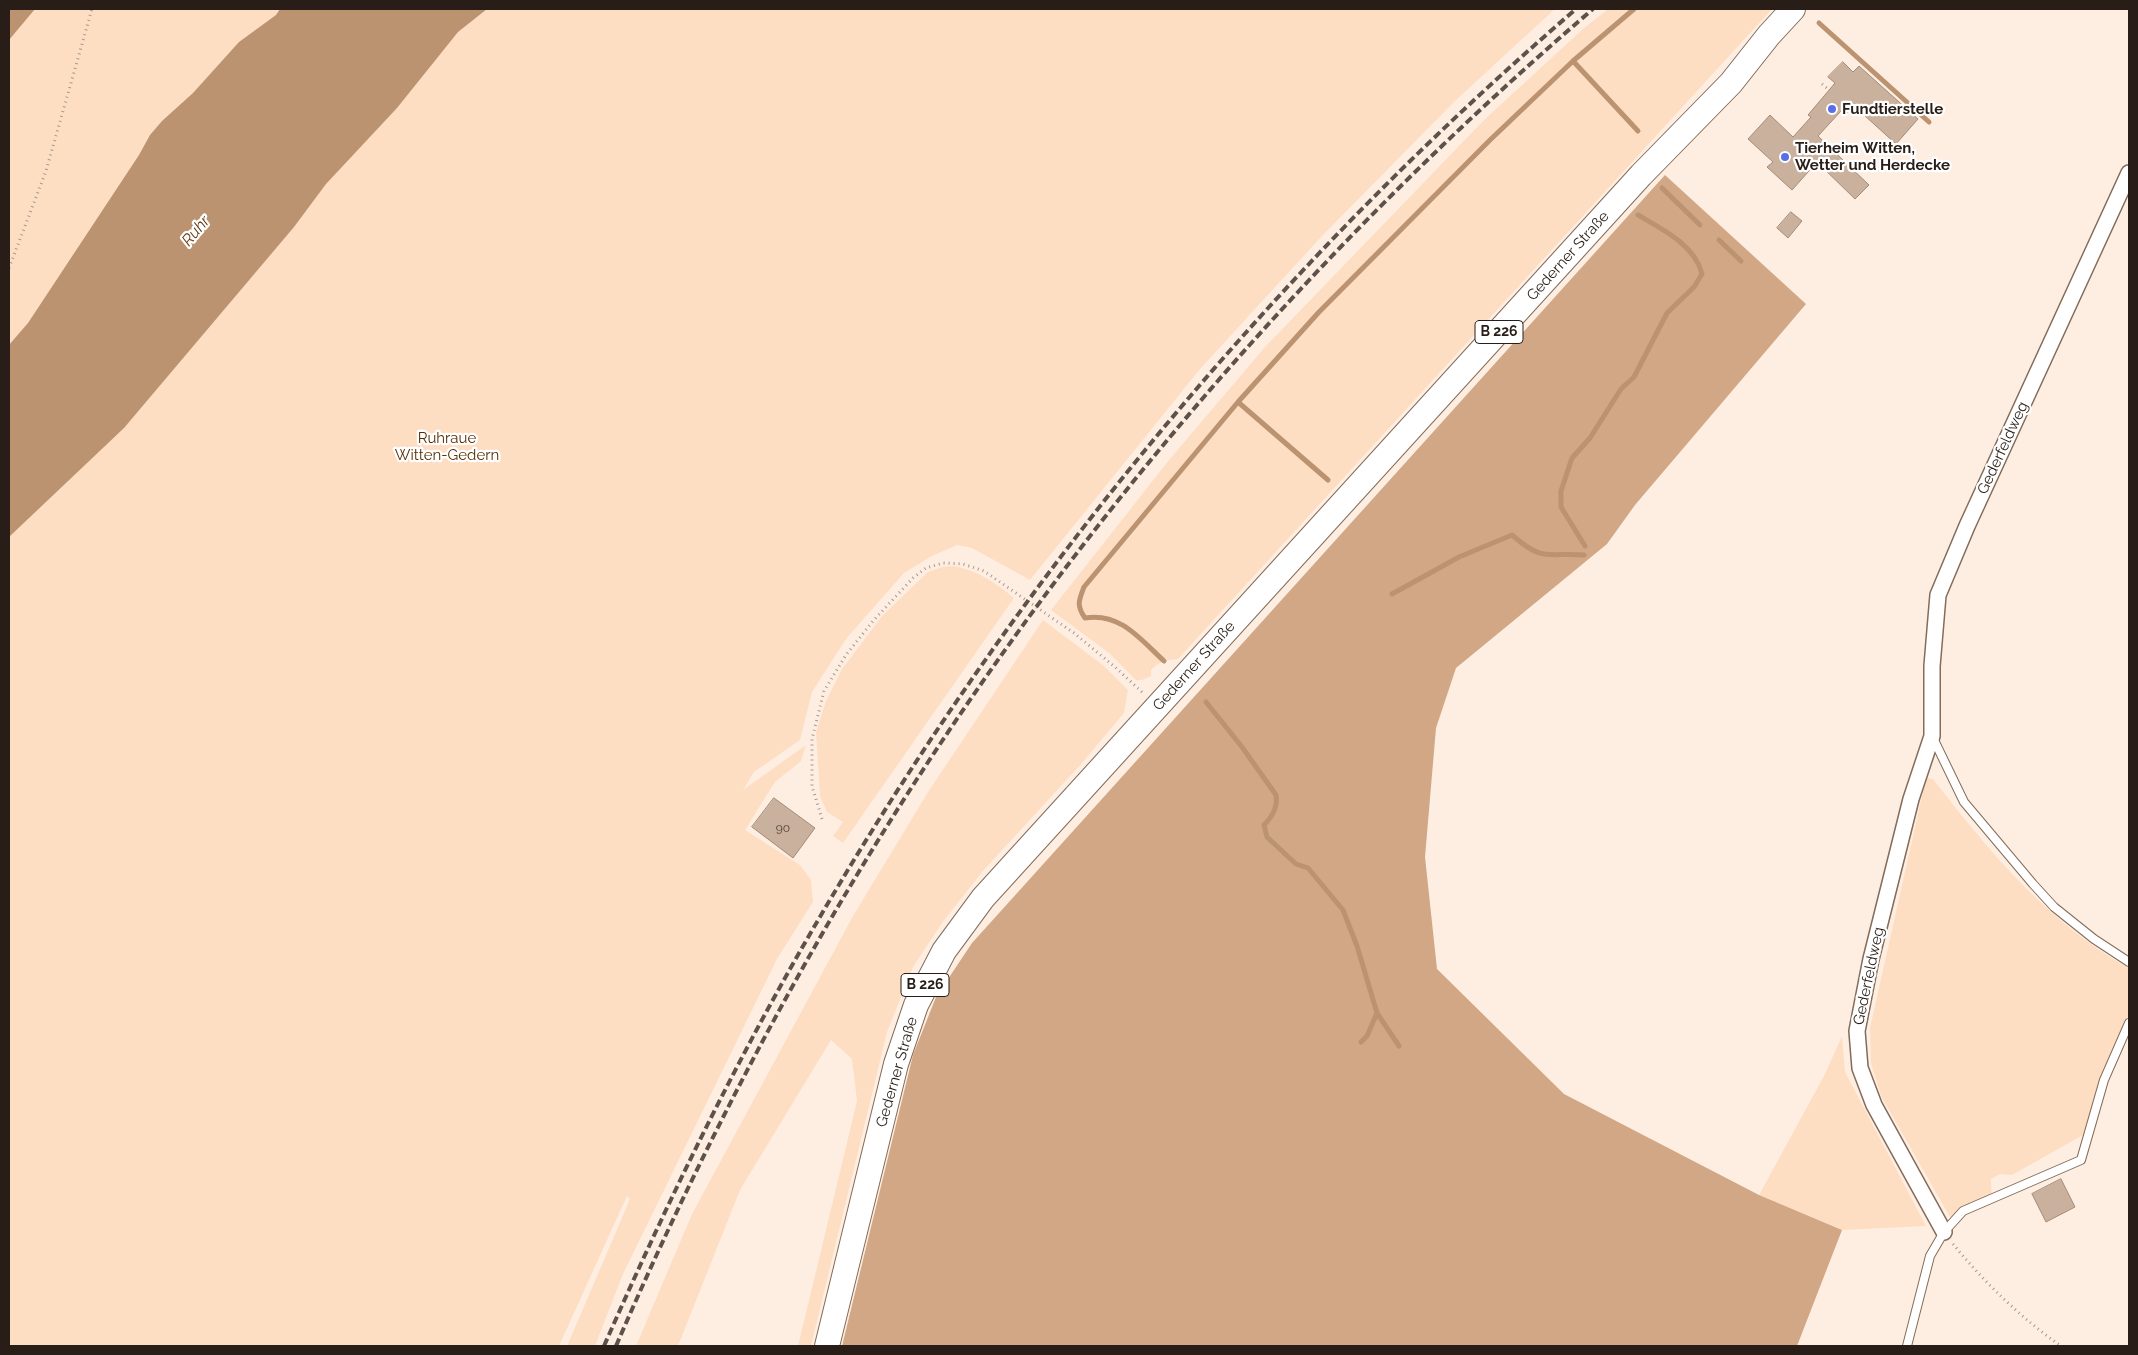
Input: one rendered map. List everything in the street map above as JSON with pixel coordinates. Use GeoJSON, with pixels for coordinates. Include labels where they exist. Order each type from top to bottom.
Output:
{"type":"FeatureCollection","features":[{"type":"Feature","properties":{"kind":"main road","name":"Gederner Straße"},"geometry":{"type":"LineString","coordinates":[[827,1346],[896,1064],[916,1005],[928,978],[944,951],[983,898],[1641,175],[1731,83],[1769,35],[1793,9]]}},
{"type":"Feature","properties":{"kind":"street","name":"Gederfeldweg"},"geometry":{"type":"LineString","coordinates":[[1944,1232],[1874,1105],[1860,1068],[1857,1031],[1871,959],[1911,799],[1932,736],[1932,666],[1938,595],[1967,526],[2129,173]]}},
{"type":"Feature","properties":{"kind":"lane","name":"Gederfeldweg"},"geometry":{"type":"LineString","coordinates":[[1932,736],[1964,802],[2054,907],[2094,939],[2129,962]]}},
{"type":"Feature","properties":{"kind":"lane"},"geometry":{"type":"LineString","coordinates":[[1907,1346],[1930,1256],[1944,1232],[1963,1211],[2080,1160],[2104,1080],[2129,1023]]}},
{"type":"Feature","properties":{"kind":"path"},"geometry":{"type":"LineString","coordinates":[[9,268],[46,171],[92,9]]}},
{"type":"Feature","properties":{"kind":"path"},"geometry":{"type":"LineString","coordinates":[[1822,84],[1829,90]]}},
{"type":"Feature","properties":{"kind":"path"},"geometry":{"type":"LineString","coordinates":[[822,819],[812,786],[812,739],[824,691],[846,655],[879,614],[913,578],[926,568],[943,563],[963,564],[984,571],[1074,633],[1115,667],[1157,707]]}},
{"type":"Feature","properties":{"kind":"path"},"geometry":{"type":"LineString","coordinates":[[1944,1232],[1969,1264],[2010,1304],[2061,1346]]}},
{"type":"Feature","properties":{"kind":"green space","name":"Ruhraue Witten-Gedern"},"geometry":{"type":"Polygon","coordinates":[[[9,9],[1555,9],[1455,101],[1322,236],[1200,369],[1030,580],[972,548],[957,545],[932,556],[904,573],[846,639],[812,692],[800,740],[754,772],[743,790],[806,745],[801,761],[775,782],[745,830],[800,865],[811,880],[813,902],[777,959],[623,1274],[595,1346],[567,1346],[630,1199],[627,1196],[559,1346],[9,1346],[9,9]]]}},
{"type":"Feature","properties":{"kind":"green space"},"geometry":{"type":"Polygon","coordinates":[[[1608,9],[1772,9],[1178,659],[1160,663],[1151,670],[1151,676],[1142,680],[1136,680],[1109,653],[1051,610],[1169,460],[1265,347],[1485,119],[1583,29],[1608,9]]]}},
{"type":"Feature","properties":{"kind":"green space"},"geometry":{"type":"Polygon","coordinates":[[[954,566],[986,578],[1014,598],[843,843],[833,836],[843,822],[827,812],[820,796],[816,732],[826,701],[842,669],[882,616],[928,572],[942,567],[954,566]]]}},
{"type":"Feature","properties":{"kind":"green space"},"geometry":{"type":"Polygon","coordinates":[[[1043,620],[1104,666],[1128,690],[1124,713],[1082,763],[982,872],[942,923],[913,967],[887,1032],[811,1346],[798,1346],[857,1101],[852,1059],[831,1040],[740,1190],[678,1346],[636,1346],[692,1214],[853,916],[928,792],[1043,620]]]}},
{"type":"Feature","properties":{"kind":"green space"},"geometry":{"type":"Polygon","coordinates":[[[1926,778],[1933,779],[1998,858],[2046,908],[2072,930],[2129,968],[2129,1014],[2104,1068],[2083,1135],[2012,1175],[2000,1174],[1991,1179],[1992,1199],[1950,1217],[1881,1096],[1871,1063],[1870,1028],[1926,778]]]}},
{"type":"Feature","properties":{"kind":"green space"},"geometry":{"type":"Polygon","coordinates":[[[1842,1036],[1845,1072],[1926,1226],[1842,1230],[1759,1195],[1825,1074],[1842,1036]]]}},
{"type":"Feature","properties":{"kind":"shaded area"},"geometry":{"type":"Polygon","coordinates":[[[1665,175],[1806,304],[1635,505],[1607,544],[1456,668],[1436,728],[1425,857],[1437,969],[1564,1094],[1759,1195],[1842,1230],[1797,1346],[842,1346],[913,1055],[936,997],[972,943],[1665,175]]]}},
{"type":"Feature","properties":{"kind":"water"},"geometry":{"type":"Polygon","coordinates":[[[9,9],[35,9],[9,40],[9,9]]]}},
{"type":"Feature","properties":{"kind":"water","name":"Ruhr"},"geometry":{"type":"Polygon","coordinates":[[[280,9],[487,9],[458,32],[397,108],[326,184],[294,227],[124,428],[9,537],[9,345],[28,323],[139,155],[150,135],[162,121],[193,93],[239,42],[276,15],[280,9]]]}},
{"type":"Feature","properties":{"kind":"building"},"geometry":{"type":"Polygon","coordinates":[[[1843,62],[1853,72],[1859,66],[1918,119],[1896,144],[1854,106],[1845,115],[1841,111],[1818,136],[1869,185],[1855,199],[1817,162],[1792,190],[1767,167],[1773,162],[1748,139],[1770,115],[1793,137],[1811,117],[1808,115],[1835,83],[1828,77],[1843,62]]]}},
{"type":"Feature","properties":{"kind":"building"},"geometry":{"type":"Polygon","coordinates":[[[1791,212],[1802,221],[1788,238],[1777,228],[1791,212]]]}},
{"type":"Feature","properties":{"kind":"building"},"geometry":{"type":"Polygon","coordinates":[[[774,798],[815,828],[793,858],[752,827],[774,798]]]}},
{"type":"Feature","properties":{"kind":"building"},"geometry":{"type":"Polygon","coordinates":[[[2061,1179],[2075,1207],[2046,1222],[2032,1194],[2061,1179]]]}},
{"type":"Feature","properties":{"kind":"waterway"},"geometry":{"type":"LineString","coordinates":[[1164,661],[1138,636],[1119,623],[1097,617],[1085,618],[1080,610],[1079,602],[1084,587],[1238,402],[1319,312],[1490,140],[1573,61],[1634,9]]}},
{"type":"Feature","properties":{"kind":"waterway"},"geometry":{"type":"LineString","coordinates":[[1819,23],[1929,122]]}},
{"type":"Feature","properties":{"kind":"waterway"},"geometry":{"type":"LineString","coordinates":[[1573,61],[1638,131]]}},
{"type":"Feature","properties":{"kind":"waterway"},"geometry":{"type":"LineString","coordinates":[[1662,188],[1700,225]]}},
{"type":"Feature","properties":{"kind":"waterway"},"geometry":{"type":"LineString","coordinates":[[1585,546],[1561,507],[1561,491],[1572,458],[1590,438],[1621,389],[1634,377],[1667,313],[1694,287],[1702,274],[1698,264],[1685,246],[1667,232],[1638,215]]}},
{"type":"Feature","properties":{"kind":"waterway"},"geometry":{"type":"LineString","coordinates":[[1719,240],[1741,261]]}},
{"type":"Feature","properties":{"kind":"waterway"},"geometry":{"type":"LineString","coordinates":[[1238,402],[1328,480]]}},
{"type":"Feature","properties":{"kind":"waterway"},"geometry":{"type":"LineString","coordinates":[[1392,594],[1459,557],[1512,535],[1539,553],[1584,555]]}},
{"type":"Feature","properties":{"kind":"waterway"},"geometry":{"type":"LineString","coordinates":[[1206,702],[1242,747],[1276,795],[1274,811],[1264,825],[1267,837],[1296,864],[1308,868],[1343,910],[1357,946],[1377,1013],[1399,1046]]}},
{"type":"Feature","properties":{"kind":"waterway"},"geometry":{"type":"LineString","coordinates":[[1361,1042],[1367,1036],[1377,1013]]}},
{"type":"Feature","properties":{"kind":"railway"},"geometry":{"type":"LineString","coordinates":[[604,1346],[701,1137],[782,984],[888,805],[972,679],[1061,557],[1154,439],[1253,325],[1356,215],[1464,109],[1576,9]]}},
{"type":"Feature","properties":{"kind":"railway"},"geometry":{"type":"LineString","coordinates":[[616,1346],[711,1140],[790,990],[897,811],[981,684],[1071,561],[1166,442],[1266,327],[1370,217],[1480,110],[1593,9]]}},
{"type":"Feature","properties":{"kind":"place","name":"Fundtierstelle"},"geometry":{"type":"Point","coordinates":[1832,109]}},
{"type":"Feature","properties":{"kind":"place","name":"Tierheim Witten, Wetter und Herdecke"},"geometry":{"type":"Point","coordinates":[1785,157]}}]}
